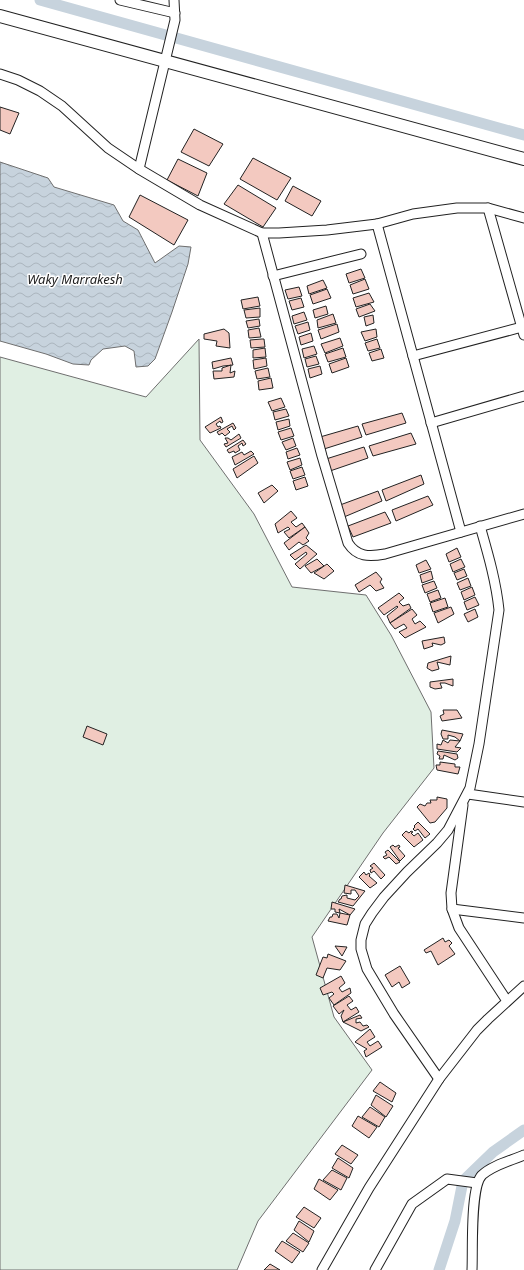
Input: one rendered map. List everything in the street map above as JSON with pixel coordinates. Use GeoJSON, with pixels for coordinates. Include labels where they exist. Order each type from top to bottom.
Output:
{"type":"FeatureCollection","features":[{"type":"Feature","properties":{"kind":"street"},"geometry":{"type":"LineString","coordinates":[[120,0],[175,17]]}},
{"type":"Feature","properties":{"kind":"street"},"geometry":{"type":"LineString","coordinates":[[139,169],[175,17],[174,0]]}},
{"type":"Feature","properties":{"kind":"street"},"geometry":{"type":"LineString","coordinates":[[0,16],[166,56],[524,159]]}},
{"type":"Feature","properties":{"kind":"street"},"geometry":{"type":"LineString","coordinates":[[0,74],[18,80],[46,95],[62,106],[108,148],[139,169],[200,205],[262,233],[327,230],[377,224],[413,214],[457,208],[488,208],[524,218]]}},
{"type":"Feature","properties":{"kind":"street"},"geometry":{"type":"LineString","coordinates":[[413,356],[523,331],[488,208]]}},
{"type":"Feature","properties":{"kind":"street"},"geometry":{"type":"LineString","coordinates":[[377,224],[461,532]]}},
{"type":"Feature","properties":{"kind":"street"},"geometry":{"type":"LineString","coordinates":[[262,233],[322,456],[348,543],[351,548],[359,554],[378,556],[524,514]]}},
{"type":"Feature","properties":{"kind":"street"},"geometry":{"type":"LineString","coordinates":[[273,276],[361,254]]}},
{"type":"Feature","properties":{"kind":"street"},"geometry":{"type":"LineString","coordinates":[[431,423],[524,396]]}},
{"type":"Feature","properties":{"kind":"street"},"geometry":{"type":"LineString","coordinates":[[480,526],[492,569],[499,610],[479,744],[473,777],[466,798],[451,893],[452,909],[459,928],[508,1001]]}},
{"type":"Feature","properties":{"kind":"street"},"geometry":{"type":"LineString","coordinates":[[466,798],[524,802]]}},
{"type":"Feature","properties":{"kind":"street"},"geometry":{"type":"LineString","coordinates":[[439,1078],[394,1014],[367,970],[361,949],[361,940],[365,924],[372,913],[384,897],[407,872],[437,844],[448,830],[466,798]]}},
{"type":"Feature","properties":{"kind":"street"},"geometry":{"type":"LineString","coordinates":[[452,909],[524,918]]}},
{"type":"Feature","properties":{"kind":"street"},"geometry":{"type":"LineString","coordinates":[[322,1270],[369,1188],[439,1078],[477,1030],[524,986]]}},
{"type":"Feature","properties":{"kind":"street"},"geometry":{"type":"LineString","coordinates":[[472,1270],[473,1207],[477,1183],[482,1176],[492,1168],[524,1155]]}},
{"type":"Feature","properties":{"kind":"street"},"geometry":{"type":"LineString","coordinates":[[375,1270],[412,1204],[447,1179],[477,1183]]}},
{"type":"Feature","properties":{"kind":"green space"},"geometry":{"type":"Polygon","coordinates":[[[199,339],[200,440],[254,514],[292,587],[366,595],[391,635],[431,712],[434,768],[383,833],[312,937],[334,1017],[372,1070],[258,1221],[237,1270],[0,1270],[0,357],[146,397],[199,339]]]}},
{"type":"Feature","properties":{"kind":"water","name":"Waky Marrakesh"},"geometry":{"type":"Polygon","coordinates":[[[0,162],[48,178],[54,187],[114,205],[123,221],[138,230],[155,263],[179,246],[191,247],[188,264],[172,312],[155,359],[148,366],[136,367],[134,351],[125,346],[103,349],[91,360],[89,365],[73,364],[46,354],[0,341],[0,162]]]}},
{"type":"Feature","properties":{"kind":"building"},"geometry":{"type":"Polygon","coordinates":[[[0,107],[19,113],[10,134],[0,130],[0,107]]]}},
{"type":"Feature","properties":{"kind":"building"},"geometry":{"type":"Polygon","coordinates":[[[194,129],[223,144],[209,166],[181,152],[194,129]]]}},
{"type":"Feature","properties":{"kind":"building"},"geometry":{"type":"Polygon","coordinates":[[[253,158],[291,178],[277,200],[240,179],[253,158]]]}},
{"type":"Feature","properties":{"kind":"building"},"geometry":{"type":"Polygon","coordinates":[[[178,159],[207,173],[198,196],[167,180],[178,159]]]}},
{"type":"Feature","properties":{"kind":"building"},"geometry":{"type":"Polygon","coordinates":[[[238,185],[276,208],[263,227],[224,204],[238,185]]]}},
{"type":"Feature","properties":{"kind":"building"},"geometry":{"type":"Polygon","coordinates":[[[293,186],[321,201],[312,216],[285,201],[293,186]]]}},
{"type":"Feature","properties":{"kind":"building"},"geometry":{"type":"Polygon","coordinates":[[[140,195],[188,220],[174,245],[129,217],[140,195]]]}},
{"type":"Feature","properties":{"kind":"building"},"geometry":{"type":"Polygon","coordinates":[[[361,269],[365,278],[349,283],[346,274],[361,269]]]}},
{"type":"Feature","properties":{"kind":"building"},"geometry":{"type":"Polygon","coordinates":[[[365,279],[369,289],[353,294],[350,285],[365,279]]]}},
{"type":"Feature","properties":{"kind":"building"},"geometry":{"type":"Polygon","coordinates":[[[323,280],[327,288],[309,294],[307,286],[323,280]]]}},
{"type":"Feature","properties":{"kind":"building"},"geometry":{"type":"Polygon","coordinates":[[[299,287],[302,296],[288,299],[285,290],[299,287]]]}},
{"type":"Feature","properties":{"kind":"building"},"geometry":{"type":"Polygon","coordinates":[[[327,289],[331,298],[313,304],[310,295],[327,289]]]}},
{"type":"Feature","properties":{"kind":"building"},"geometry":{"type":"Polygon","coordinates":[[[369,293],[374,302],[356,307],[353,298],[369,293]]]}},
{"type":"Feature","properties":{"kind":"building"},"geometry":{"type":"Polygon","coordinates":[[[258,297],[260,306],[243,309],[241,300],[258,297]]]}},
{"type":"Feature","properties":{"kind":"building"},"geometry":{"type":"Polygon","coordinates":[[[301,298],[304,307],[292,310],[289,301],[301,298]]]}},
{"type":"Feature","properties":{"kind":"building"},"geometry":{"type":"Polygon","coordinates":[[[370,304],[375,311],[359,317],[356,309],[370,304]]]}},
{"type":"Feature","properties":{"kind":"building"},"geometry":{"type":"Polygon","coordinates":[[[326,306],[328,314],[315,318],[313,310],[326,306]]]}},
{"type":"Feature","properties":{"kind":"building"},"geometry":{"type":"Polygon","coordinates":[[[260,308],[260,317],[246,318],[244,310],[260,308]]]}},
{"type":"Feature","properties":{"kind":"building"},"geometry":{"type":"Polygon","coordinates":[[[304,312],[307,320],[294,324],[292,316],[304,312]]]}},
{"type":"Feature","properties":{"kind":"building"},"geometry":{"type":"Polygon","coordinates":[[[333,314],[336,323],[318,328],[317,320],[333,314]]]}},
{"type":"Feature","properties":{"kind":"building"},"geometry":{"type":"Polygon","coordinates":[[[373,315],[374,323],[366,326],[364,317],[373,315]]]}},
{"type":"Feature","properties":{"kind":"building"},"geometry":{"type":"Polygon","coordinates":[[[259,319],[260,326],[248,328],[246,321],[259,319]]]}},
{"type":"Feature","properties":{"kind":"building"},"geometry":{"type":"Polygon","coordinates":[[[308,322],[310,330],[298,334],[295,326],[308,322]]]}},
{"type":"Feature","properties":{"kind":"building"},"geometry":{"type":"Polygon","coordinates":[[[337,324],[339,332],[321,339],[318,330],[337,324]]]}},
{"type":"Feature","properties":{"kind":"building"},"geometry":{"type":"Polygon","coordinates":[[[259,328],[261,337],[249,338],[248,330],[259,328]]]}},
{"type":"Feature","properties":{"kind":"building"},"geometry":{"type":"Polygon","coordinates":[[[224,329],[229,333],[230,348],[216,346],[217,341],[204,339],[204,334],[224,329]]]}},
{"type":"Feature","properties":{"kind":"building"},"geometry":{"type":"Polygon","coordinates":[[[376,329],[377,337],[365,341],[361,332],[376,329]]]}},
{"type":"Feature","properties":{"kind":"building"},"geometry":{"type":"Polygon","coordinates":[[[311,333],[313,341],[301,345],[299,337],[311,333]]]}},
{"type":"Feature","properties":{"kind":"building"},"geometry":{"type":"Polygon","coordinates":[[[340,338],[343,346],[325,353],[321,344],[340,338]]]}},
{"type":"Feature","properties":{"kind":"building"},"geometry":{"type":"Polygon","coordinates":[[[264,339],[265,347],[251,348],[250,340],[264,339]]]}},
{"type":"Feature","properties":{"kind":"building"},"geometry":{"type":"Polygon","coordinates":[[[377,339],[380,348],[368,351],[365,343],[377,339]]]}},
{"type":"Feature","properties":{"kind":"building"},"geometry":{"type":"Polygon","coordinates":[[[314,346],[317,354],[304,358],[302,349],[314,346]]]}},
{"type":"Feature","properties":{"kind":"building"},"geometry":{"type":"Polygon","coordinates":[[[265,348],[266,357],[253,358],[253,350],[265,348]]]}},
{"type":"Feature","properties":{"kind":"building"},"geometry":{"type":"Polygon","coordinates":[[[343,348],[346,357],[328,362],[325,354],[343,348]]]}},
{"type":"Feature","properties":{"kind":"building"},"geometry":{"type":"Polygon","coordinates":[[[381,349],[384,358],[372,361],[369,353],[381,349]]]}},
{"type":"Feature","properties":{"kind":"building"},"geometry":{"type":"Polygon","coordinates":[[[316,356],[319,364],[307,367],[305,359],[316,356]]]}},
{"type":"Feature","properties":{"kind":"building"},"geometry":{"type":"Polygon","coordinates":[[[231,358],[233,365],[213,369],[212,362],[231,358]]]}},
{"type":"Feature","properties":{"kind":"building"},"geometry":{"type":"Polygon","coordinates":[[[266,358],[267,366],[254,369],[253,360],[266,358]]]}},
{"type":"Feature","properties":{"kind":"building"},"geometry":{"type":"Polygon","coordinates":[[[346,358],[349,367],[332,373],[329,364],[346,358]]]}},
{"type":"Feature","properties":{"kind":"building"},"geometry":{"type":"Polygon","coordinates":[[[231,365],[230,373],[235,371],[234,377],[214,379],[213,371],[222,371],[222,368],[231,365]]]}},
{"type":"Feature","properties":{"kind":"building"},"geometry":{"type":"Polygon","coordinates":[[[320,366],[322,374],[310,378],[308,369],[320,366]]]}},
{"type":"Feature","properties":{"kind":"building"},"geometry":{"type":"Polygon","coordinates":[[[268,368],[270,377],[257,379],[255,371],[268,368]]]}},
{"type":"Feature","properties":{"kind":"building"},"geometry":{"type":"Polygon","coordinates":[[[271,378],[273,388],[259,390],[258,381],[271,378]]]}},
{"type":"Feature","properties":{"kind":"building"},"geometry":{"type":"Polygon","coordinates":[[[281,398],[285,407],[272,411],[268,402],[281,398]]]}},
{"type":"Feature","properties":{"kind":"building"},"geometry":{"type":"Polygon","coordinates":[[[286,409],[289,416],[275,420],[273,412],[286,409]]]}},
{"type":"Feature","properties":{"kind":"building"},"geometry":{"type":"Polygon","coordinates":[[[402,413],[406,423],[366,435],[362,424],[402,413]]]}},
{"type":"Feature","properties":{"kind":"building"},"geometry":{"type":"Polygon","coordinates":[[[221,417],[223,422],[221,423],[220,421],[216,424],[221,428],[210,433],[205,427],[221,417]]]}},
{"type":"Feature","properties":{"kind":"building"},"geometry":{"type":"Polygon","coordinates":[[[289,419],[290,426],[278,430],[276,422],[289,419]]]}},
{"type":"Feature","properties":{"kind":"building"},"geometry":{"type":"Polygon","coordinates":[[[233,423],[236,428],[234,430],[232,426],[227,429],[230,432],[225,436],[222,433],[219,435],[217,432],[233,423]]]}},
{"type":"Feature","properties":{"kind":"building"},"geometry":{"type":"Polygon","coordinates":[[[358,426],[362,437],[324,449],[320,437],[358,426]]]}},
{"type":"Feature","properties":{"kind":"building"},"geometry":{"type":"Polygon","coordinates":[[[291,428],[294,436],[281,440],[278,432],[291,428]]]}},
{"type":"Feature","properties":{"kind":"building"},"geometry":{"type":"Polygon","coordinates":[[[411,433],[416,444],[373,456],[369,446],[411,433]]]}},
{"type":"Feature","properties":{"kind":"building"},"geometry":{"type":"Polygon","coordinates":[[[239,434],[241,438],[226,447],[224,444],[228,443],[225,438],[231,440],[239,434]]]}},
{"type":"Feature","properties":{"kind":"building"},"geometry":{"type":"Polygon","coordinates":[[[293,438],[296,446],[286,450],[282,442],[293,438]]]}},
{"type":"Feature","properties":{"kind":"building"},"geometry":{"type":"Polygon","coordinates":[[[243,440],[246,444],[243,446],[242,443],[238,446],[240,450],[235,453],[234,451],[229,453],[227,450],[243,440]]]}},
{"type":"Feature","properties":{"kind":"building"},"geometry":{"type":"Polygon","coordinates":[[[364,447],[368,458],[330,471],[326,459],[364,447]]]}},
{"type":"Feature","properties":{"kind":"building"},"geometry":{"type":"Polygon","coordinates":[[[297,448],[300,455],[288,459],[286,452],[297,448]]]}},
{"type":"Feature","properties":{"kind":"building"},"geometry":{"type":"Polygon","coordinates":[[[251,451],[254,454],[235,465],[232,457],[242,452],[244,455],[251,451]]]}},
{"type":"Feature","properties":{"kind":"building"},"geometry":{"type":"Polygon","coordinates":[[[254,456],[258,463],[237,478],[233,469],[254,456]]]}},
{"type":"Feature","properties":{"kind":"building"},"geometry":{"type":"Polygon","coordinates":[[[300,458],[302,465],[290,470],[287,462],[300,458]]]}},
{"type":"Feature","properties":{"kind":"building"},"geometry":{"type":"Polygon","coordinates":[[[302,467],[305,475],[293,479],[290,471],[302,467]]]}},
{"type":"Feature","properties":{"kind":"building"},"geometry":{"type":"Polygon","coordinates":[[[421,475],[424,484],[386,501],[382,490],[421,475]]]}},
{"type":"Feature","properties":{"kind":"building"},"geometry":{"type":"Polygon","coordinates":[[[305,477],[308,486],[296,490],[293,481],[305,477]]]}},
{"type":"Feature","properties":{"kind":"building"},"geometry":{"type":"Polygon","coordinates":[[[272,485],[278,491],[264,503],[258,493],[272,485]]]}},
{"type":"Feature","properties":{"kind":"building"},"geometry":{"type":"Polygon","coordinates":[[[378,491],[382,501],[344,517],[340,505],[378,491]]]}},
{"type":"Feature","properties":{"kind":"building"},"geometry":{"type":"Polygon","coordinates":[[[428,496],[433,505],[396,521],[392,510],[428,496]]]}},
{"type":"Feature","properties":{"kind":"building"},"geometry":{"type":"Polygon","coordinates":[[[291,511],[297,518],[291,522],[296,527],[302,523],[305,527],[289,538],[284,532],[290,529],[288,527],[278,533],[275,524],[291,511]]]}},
{"type":"Feature","properties":{"kind":"building"},"geometry":{"type":"Polygon","coordinates":[[[385,512],[391,523],[353,537],[348,526],[385,512]]]}},
{"type":"Feature","properties":{"kind":"building"},"geometry":{"type":"Polygon","coordinates":[[[305,527],[309,533],[306,538],[309,541],[303,545],[299,542],[289,550],[284,543],[305,527]]]}},
{"type":"Feature","properties":{"kind":"building"},"geometry":{"type":"Polygon","coordinates":[[[306,545],[317,554],[300,569],[295,564],[307,554],[306,552],[295,560],[290,555],[306,545]]]}},
{"type":"Feature","properties":{"kind":"building"},"geometry":{"type":"Polygon","coordinates":[[[457,548],[461,557],[449,562],[446,554],[457,548]]]}},
{"type":"Feature","properties":{"kind":"building"},"geometry":{"type":"Polygon","coordinates":[[[317,559],[324,566],[311,573],[305,566],[317,559]]]}},
{"type":"Feature","properties":{"kind":"building"},"geometry":{"type":"Polygon","coordinates":[[[461,559],[465,567],[453,572],[450,564],[461,559]]]}},
{"type":"Feature","properties":{"kind":"building"},"geometry":{"type":"Polygon","coordinates":[[[426,560],[431,569],[419,573],[416,565],[426,560]]]}},
{"type":"Feature","properties":{"kind":"building"},"geometry":{"type":"Polygon","coordinates":[[[327,564],[334,571],[324,579],[314,573],[327,564]]]}},
{"type":"Feature","properties":{"kind":"building"},"geometry":{"type":"Polygon","coordinates":[[[464,569],[467,576],[457,580],[454,573],[464,569]]]}},
{"type":"Feature","properties":{"kind":"building"},"geometry":{"type":"Polygon","coordinates":[[[431,571],[433,579],[422,583],[420,575],[431,571]]]}},
{"type":"Feature","properties":{"kind":"building"},"geometry":{"type":"Polygon","coordinates":[[[376,572],[382,579],[380,582],[384,588],[376,591],[370,585],[359,592],[355,585],[376,572]]]}},
{"type":"Feature","properties":{"kind":"building"},"geometry":{"type":"Polygon","coordinates":[[[468,578],[471,586],[460,590],[457,583],[468,578]]]}},
{"type":"Feature","properties":{"kind":"building"},"geometry":{"type":"Polygon","coordinates":[[[434,581],[437,588],[425,593],[422,585],[434,581]]]}},
{"type":"Feature","properties":{"kind":"building"},"geometry":{"type":"Polygon","coordinates":[[[472,587],[475,595],[464,600],[461,592],[472,587]]]}},
{"type":"Feature","properties":{"kind":"building"},"geometry":{"type":"Polygon","coordinates":[[[438,590],[441,598],[430,602],[427,594],[438,590]]]}},
{"type":"Feature","properties":{"kind":"building"},"geometry":{"type":"Polygon","coordinates":[[[399,593],[404,598],[399,602],[403,606],[409,604],[411,608],[390,623],[387,616],[398,607],[397,606],[384,615],[378,608],[399,593]]]}},
{"type":"Feature","properties":{"kind":"building"},"geometry":{"type":"Polygon","coordinates":[[[475,597],[479,605],[467,610],[464,602],[475,597]]]}},
{"type":"Feature","properties":{"kind":"building"},"geometry":{"type":"Polygon","coordinates":[[[445,598],[448,607],[433,612],[430,603],[445,598]]]}},
{"type":"Feature","properties":{"kind":"building"},"geometry":{"type":"Polygon","coordinates":[[[451,607],[454,614],[438,623],[434,613],[451,607]]]}},
{"type":"Feature","properties":{"kind":"building"},"geometry":{"type":"Polygon","coordinates":[[[412,609],[417,615],[412,619],[415,624],[420,621],[426,627],[405,638],[399,632],[407,628],[404,624],[395,629],[390,623],[412,609]]]}},
{"type":"Feature","properties":{"kind":"building"},"geometry":{"type":"Polygon","coordinates":[[[475,609],[478,617],[468,622],[464,614],[475,609]]]}},
{"type":"Feature","properties":{"kind":"building"},"geometry":{"type":"Polygon","coordinates":[[[444,637],[445,643],[441,645],[432,643],[433,646],[424,649],[422,641],[444,637]]]}},
{"type":"Feature","properties":{"kind":"building"},"geometry":{"type":"Polygon","coordinates":[[[451,656],[450,665],[437,662],[439,669],[432,671],[427,668],[428,663],[451,656]]]}},
{"type":"Feature","properties":{"kind":"building"},"geometry":{"type":"Polygon","coordinates":[[[453,679],[453,686],[440,683],[442,688],[435,689],[430,687],[430,682],[453,679]]]}},
{"type":"Feature","properties":{"kind":"building"},"geometry":{"type":"Polygon","coordinates":[[[443,710],[457,710],[462,718],[442,721],[440,716],[444,714],[443,710]]]}},
{"type":"Feature","properties":{"kind":"building"},"geometry":{"type":"Polygon","coordinates":[[[87,726],[107,734],[103,745],[83,737],[87,726]]]}},
{"type":"Feature","properties":{"kind":"building"},"geometry":{"type":"Polygon","coordinates":[[[442,730],[463,734],[460,741],[455,737],[448,735],[448,739],[443,739],[441,734],[442,730]]]}},
{"type":"Feature","properties":{"kind":"building"},"geometry":{"type":"Polygon","coordinates":[[[443,740],[448,743],[450,740],[460,741],[455,747],[461,748],[457,752],[437,749],[437,744],[441,745],[443,740]]]}},
{"type":"Feature","properties":{"kind":"building"},"geometry":{"type":"Polygon","coordinates":[[[438,751],[457,754],[458,758],[455,760],[444,755],[443,759],[439,759],[440,756],[437,754],[438,751]]]}},
{"type":"Feature","properties":{"kind":"building"},"geometry":{"type":"Polygon","coordinates":[[[440,762],[455,764],[455,767],[460,767],[458,774],[437,770],[436,765],[440,765],[440,762]]]}},
{"type":"Feature","properties":{"kind":"building"},"geometry":{"type":"Polygon","coordinates":[[[437,797],[447,799],[447,808],[435,822],[430,823],[417,807],[420,804],[425,806],[427,803],[431,803],[430,800],[437,800],[437,797]]]}},
{"type":"Feature","properties":{"kind":"building"},"geometry":{"type":"Polygon","coordinates":[[[418,822],[430,834],[425,838],[418,829],[415,831],[413,829],[418,822]]]}},
{"type":"Feature","properties":{"kind":"building"},"geometry":{"type":"Polygon","coordinates":[[[406,831],[409,833],[411,831],[413,832],[411,833],[414,836],[418,833],[423,840],[414,847],[402,835],[406,831]]]}},
{"type":"Feature","properties":{"kind":"building"},"geometry":{"type":"Polygon","coordinates":[[[393,845],[395,847],[399,845],[400,847],[398,848],[405,856],[400,861],[390,847],[393,845]]]}},
{"type":"Feature","properties":{"kind":"building"},"geometry":{"type":"Polygon","coordinates":[[[388,850],[400,862],[396,864],[389,857],[385,859],[383,857],[387,855],[385,852],[388,850]]]}},
{"type":"Feature","properties":{"kind":"building"},"geometry":{"type":"Polygon","coordinates":[[[374,863],[385,875],[381,879],[374,871],[371,873],[370,870],[373,868],[370,866],[374,863]]]}},
{"type":"Feature","properties":{"kind":"building"},"geometry":{"type":"Polygon","coordinates":[[[364,872],[366,875],[369,873],[369,876],[377,883],[370,888],[359,877],[364,872]]]}},
{"type":"Feature","properties":{"kind":"building"},"geometry":{"type":"Polygon","coordinates":[[[345,885],[365,891],[353,906],[338,902],[342,896],[347,895],[347,898],[355,900],[359,896],[355,890],[351,890],[351,894],[344,893],[345,885]]]}},
{"type":"Feature","properties":{"kind":"building"},"geometry":{"type":"Polygon","coordinates":[[[332,902],[355,909],[350,915],[339,909],[340,913],[335,912],[335,909],[331,909],[332,902]]]}},
{"type":"Feature","properties":{"kind":"building"},"geometry":{"type":"Polygon","coordinates":[[[340,913],[350,915],[347,925],[328,921],[333,914],[337,914],[339,918],[340,913]]]}},
{"type":"Feature","properties":{"kind":"building"},"geometry":{"type":"Polygon","coordinates":[[[443,938],[445,942],[449,940],[452,943],[449,946],[455,954],[438,965],[431,951],[426,953],[424,950],[443,938]]]}},
{"type":"Feature","properties":{"kind":"building"},"geometry":{"type":"Polygon","coordinates":[[[335,946],[347,947],[342,956],[335,946]]]}},
{"type":"Feature","properties":{"kind":"building"},"geometry":{"type":"Polygon","coordinates":[[[328,954],[346,961],[340,970],[327,968],[323,978],[316,975],[323,957],[327,958],[328,954]]]}},
{"type":"Feature","properties":{"kind":"building"},"geometry":{"type":"Polygon","coordinates":[[[400,966],[410,983],[402,988],[399,982],[392,987],[385,975],[400,966]]]}},
{"type":"Feature","properties":{"kind":"building"},"geometry":{"type":"Polygon","coordinates":[[[341,976],[345,983],[339,988],[342,992],[350,988],[351,993],[334,1005],[329,998],[334,994],[332,992],[323,995],[320,988],[341,976]]]}},
{"type":"Feature","properties":{"kind":"building"},"geometry":{"type":"Polygon","coordinates":[[[349,996],[353,1001],[347,1005],[351,1010],[356,1007],[359,1012],[343,1022],[341,1016],[344,1010],[339,1014],[333,1006],[349,996]]]}},
{"type":"Feature","properties":{"kind":"building"},"geometry":{"type":"Polygon","coordinates":[[[360,1015],[362,1018],[356,1019],[356,1023],[360,1022],[363,1026],[367,1025],[369,1027],[361,1031],[343,1022],[360,1015]]]}},
{"type":"Feature","properties":{"kind":"building"},"geometry":{"type":"Polygon","coordinates":[[[370,1029],[375,1037],[367,1042],[370,1046],[378,1041],[382,1047],[366,1057],[364,1051],[367,1049],[355,1042],[370,1029]]]}},
{"type":"Feature","properties":{"kind":"building"},"geometry":{"type":"Polygon","coordinates":[[[380,1082],[396,1093],[392,1102],[373,1091],[380,1082]]]}},
{"type":"Feature","properties":{"kind":"building"},"geometry":{"type":"Polygon","coordinates":[[[376,1095],[393,1106],[386,1117],[371,1105],[376,1095]]]}},
{"type":"Feature","properties":{"kind":"building"},"geometry":{"type":"Polygon","coordinates":[[[370,1107],[385,1117],[379,1127],[362,1117],[370,1107]]]}},
{"type":"Feature","properties":{"kind":"building"},"geometry":{"type":"Polygon","coordinates":[[[358,1116],[377,1127],[369,1138],[352,1126],[358,1116]]]}},
{"type":"Feature","properties":{"kind":"building"},"geometry":{"type":"Polygon","coordinates":[[[342,1145],[358,1155],[351,1164],[335,1154],[342,1145]]]}},
{"type":"Feature","properties":{"kind":"building"},"geometry":{"type":"Polygon","coordinates":[[[338,1158],[353,1168],[349,1178],[332,1168],[338,1158]]]}},
{"type":"Feature","properties":{"kind":"building"},"geometry":{"type":"Polygon","coordinates":[[[332,1170],[347,1178],[341,1190],[323,1180],[332,1170]]]}},
{"type":"Feature","properties":{"kind":"building"},"geometry":{"type":"Polygon","coordinates":[[[319,1179],[338,1190],[330,1200],[314,1189],[319,1179]]]}},
{"type":"Feature","properties":{"kind":"building"},"geometry":{"type":"Polygon","coordinates":[[[304,1207],[321,1218],[314,1228],[296,1217],[304,1207]]]}},
{"type":"Feature","properties":{"kind":"building"},"geometry":{"type":"Polygon","coordinates":[[[299,1221],[314,1231],[309,1242],[294,1230],[299,1221]]]}},
{"type":"Feature","properties":{"kind":"building"},"geometry":{"type":"Polygon","coordinates":[[[293,1233],[309,1243],[303,1252],[286,1241],[293,1233]]]}},
{"type":"Feature","properties":{"kind":"building"},"geometry":{"type":"Polygon","coordinates":[[[282,1241],[300,1252],[292,1263],[275,1251],[282,1241]]]}},
{"type":"Feature","properties":{"kind":"building"},"geometry":{"type":"Polygon","coordinates":[[[270,1264],[280,1270],[264,1270],[270,1264]]]}},
{"type":"Feature","properties":{"kind":"waterway"},"geometry":{"type":"LineString","coordinates":[[40,0],[524,135]]}},
{"type":"Feature","properties":{"kind":"waterway"},"geometry":{"type":"LineString","coordinates":[[439,1270],[455,1221],[463,1181],[493,1152],[524,1130]]}}]}
